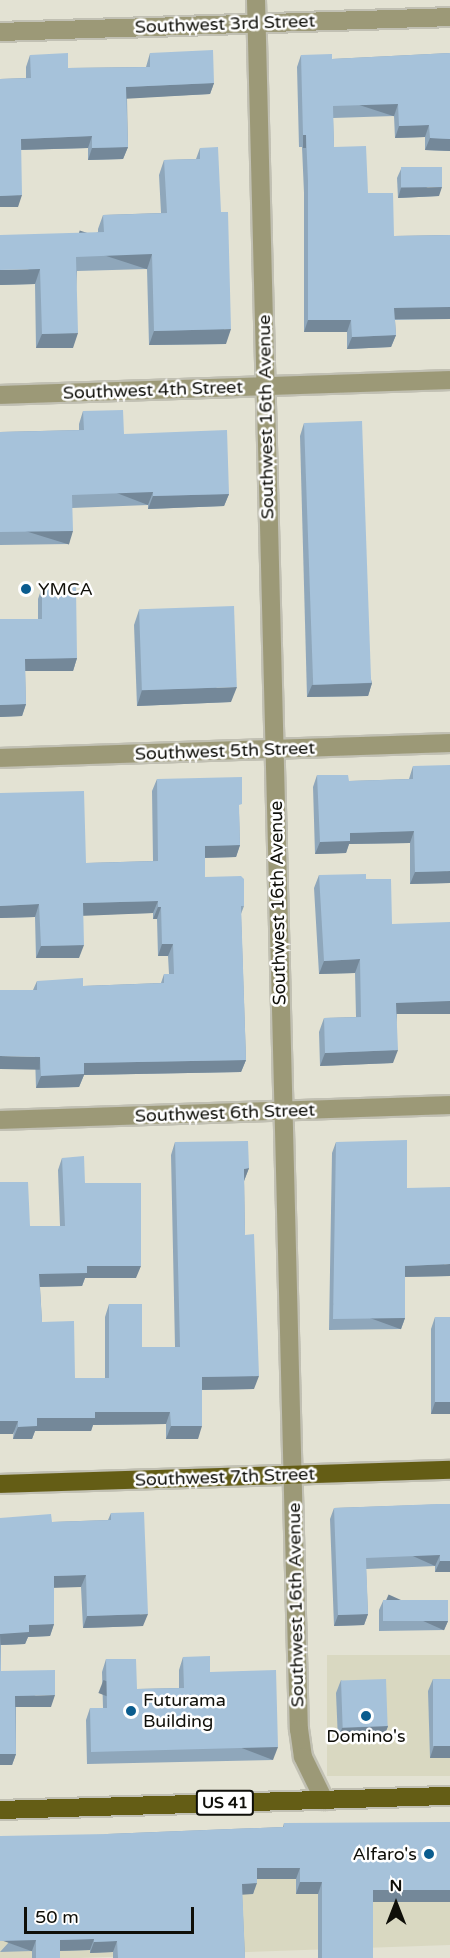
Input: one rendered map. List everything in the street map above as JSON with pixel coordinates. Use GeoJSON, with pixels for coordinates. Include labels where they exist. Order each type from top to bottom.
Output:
{"type":"FeatureCollection","features":[{"type":"Feature","properties":{"kind":"main road","name":"Southwest 7th Street"},"geometry":{"type":"LineString","coordinates":[[0,1484],[450,1470]]}},
{"type":"Feature","properties":{"kind":"main road","name":"US 41"},"geometry":{"type":"LineString","coordinates":[[0,1810],[450,1796]]}},
{"type":"Feature","properties":{"kind":"street","name":"Southwest 16th Avenue"},"geometry":{"type":"LineString","coordinates":[[256,0],[300,1744],[306,1767],[324,1800]]}},
{"type":"Feature","properties":{"kind":"street","name":"Southwest 3rd Street"},"geometry":{"type":"LineString","coordinates":[[0,32],[450,17]]}},
{"type":"Feature","properties":{"kind":"street","name":"Southwest 4th Street"},"geometry":{"type":"LineString","coordinates":[[0,395],[450,380]]}},
{"type":"Feature","properties":{"kind":"street","name":"Southwest 5th Street"},"geometry":{"type":"LineString","coordinates":[[0,758],[450,743]]}},
{"type":"Feature","properties":{"kind":"street","name":"Southwest 6th Street"},"geometry":{"type":"LineString","coordinates":[[0,1120],[450,1105]]}},
{"type":"Feature","properties":{"kind":"shaded area"},"geometry":{"type":"Polygon","coordinates":[[[327,1655],[450,1655],[450,1776],[327,1776],[327,1655]]]}},
{"type":"Feature","properties":{"kind":"shaded area"},"geometry":{"type":"Polygon","coordinates":[[[450,1830],[450,1945],[79,1958],[0,1958],[0,1845],[450,1830]]]}},
{"type":"Feature","properties":{"kind":"building"},"geometry":{"type":"Polygon","coordinates":[[[213,50],[214,83],[126,87],[128,147],[92,148],[92,136],[21,139],[22,195],[0,196],[0,79],[31,78],[30,55],[68,53],[68,68],[150,67],[150,53],[213,50]]]}},
{"type":"Feature","properties":{"kind":"building"},"geometry":{"type":"Polygon","coordinates":[[[450,53],[450,139],[430,138],[429,125],[399,126],[398,104],[333,106],[334,147],[366,146],[368,193],[393,193],[394,236],[450,235],[450,307],[394,308],[396,335],[352,337],[351,320],[308,320],[308,181],[306,135],[303,135],[301,55],[332,54],[332,59],[450,53]]]}},
{"type":"Feature","properties":{"kind":"building"},"geometry":{"type":"Polygon","coordinates":[[[218,147],[221,212],[228,212],[231,329],[154,331],[152,254],[76,257],[78,333],[42,334],[40,269],[0,270],[0,235],[104,232],[103,215],[167,213],[164,160],[200,159],[200,148],[218,147]]]}},
{"type":"Feature","properties":{"kind":"building"},"geometry":{"type":"Polygon","coordinates":[[[401,167],[442,167],[442,187],[401,187],[401,167]]]}},
{"type":"Feature","properties":{"kind":"building"},"geometry":{"type":"Polygon","coordinates":[[[123,410],[124,434],[227,430],[229,494],[153,496],[153,492],[72,495],[73,531],[0,532],[0,432],[84,430],[83,411],[123,410]]]}},
{"type":"Feature","properties":{"kind":"building"},"geometry":{"type":"Polygon","coordinates":[[[362,421],[371,683],[313,685],[304,423],[362,421]]]}},
{"type":"Feature","properties":{"kind":"building"},"geometry":{"type":"Polygon","coordinates":[[[42,587],[76,587],[77,658],[25,659],[26,704],[0,705],[0,619],[42,619],[42,587]]]}},
{"type":"Feature","properties":{"kind":"building"},"geometry":{"type":"Polygon","coordinates":[[[234,606],[237,687],[142,690],[139,609],[234,606]]]}},
{"type":"Feature","properties":{"kind":"building"},"geometry":{"type":"Polygon","coordinates":[[[450,765],[450,871],[415,872],[414,831],[350,833],[350,841],[320,842],[317,775],[348,775],[349,781],[413,779],[413,766],[450,765]]]}},
{"type":"Feature","properties":{"kind":"building"},"geometry":{"type":"Polygon","coordinates":[[[242,777],[242,804],[239,805],[240,845],[205,846],[205,877],[241,876],[244,879],[244,906],[241,906],[246,1060],[84,1063],[84,1074],[41,1076],[40,1057],[0,1056],[0,990],[37,990],[37,981],[83,978],[83,986],[164,983],[164,974],[174,974],[173,944],[162,944],[161,907],[158,907],[158,901],[83,903],[84,945],[41,946],[39,904],[0,906],[0,793],[84,791],[86,863],[158,861],[157,779],[242,777]]]}},
{"type":"Feature","properties":{"kind":"building"},"geometry":{"type":"Polygon","coordinates":[[[366,874],[366,879],[391,879],[392,924],[450,922],[450,1001],[396,1003],[398,1050],[325,1053],[324,1018],[361,1017],[360,959],[324,961],[319,875],[366,874]]]}},
{"type":"Feature","properties":{"kind":"building"},"geometry":{"type":"Polygon","coordinates":[[[407,1140],[407,1188],[450,1187],[450,1264],[405,1266],[405,1318],[333,1319],[336,1142],[407,1140]]]}},
{"type":"Feature","properties":{"kind":"building"},"geometry":{"type":"Polygon","coordinates":[[[248,1141],[249,1168],[244,1169],[245,1235],[254,1234],[259,1376],[202,1377],[202,1426],[171,1426],[170,1412],[95,1412],[95,1418],[37,1418],[37,1426],[18,1427],[18,1421],[0,1421],[0,1182],[28,1182],[30,1226],[65,1226],[62,1158],[84,1156],[85,1183],[141,1183],[141,1266],[87,1266],[87,1273],[39,1274],[42,1322],[74,1321],[75,1378],[109,1378],[109,1304],[142,1304],[142,1347],[180,1347],[175,1142],[248,1141]]]}},
{"type":"Feature","properties":{"kind":"building"},"geometry":{"type":"Polygon","coordinates":[[[435,1317],[450,1317],[450,1402],[435,1402],[435,1317]]]}},
{"type":"Feature","properties":{"kind":"building"},"geometry":{"type":"Polygon","coordinates":[[[450,1504],[450,1561],[440,1561],[440,1555],[366,1558],[368,1614],[338,1615],[334,1508],[450,1504]]]}},
{"type":"Feature","properties":{"kind":"building"},"geometry":{"type":"Polygon","coordinates":[[[144,1512],[148,1614],[87,1616],[86,1575],[54,1576],[54,1624],[29,1625],[29,1632],[0,1634],[0,1518],[51,1514],[52,1522],[111,1520],[111,1513],[144,1512]]]}},
{"type":"Feature","properties":{"kind":"building"},"geometry":{"type":"Polygon","coordinates":[[[383,1600],[448,1600],[448,1621],[383,1621],[383,1600]]]}},
{"type":"Feature","properties":{"kind":"building"},"geometry":{"type":"Polygon","coordinates":[[[0,1634],[1,1671],[55,1670],[55,1695],[15,1696],[16,1754],[0,1754],[0,1634]]]}},
{"type":"Feature","properties":{"kind":"building"},"geometry":{"type":"Polygon","coordinates":[[[210,1656],[210,1672],[276,1670],[278,1747],[91,1752],[90,1708],[107,1708],[106,1659],[136,1659],[137,1689],[184,1688],[183,1657],[210,1656]]]}},
{"type":"Feature","properties":{"kind":"building"},"geometry":{"type":"Polygon","coordinates":[[[386,1679],[388,1726],[343,1728],[341,1681],[386,1679]]]}},
{"type":"Feature","properties":{"kind":"building"},"geometry":{"type":"Polygon","coordinates":[[[433,1679],[450,1679],[450,1746],[433,1746],[433,1679]]]}},
{"type":"Feature","properties":{"kind":"building"},"geometry":{"type":"Polygon","coordinates":[[[450,1822],[450,1890],[373,1890],[373,1958],[322,1958],[322,1882],[300,1882],[300,1868],[257,1868],[257,1883],[242,1884],[245,1958],[118,1958],[117,1941],[94,1942],[94,1939],[60,1940],[60,1958],[36,1958],[36,1940],[0,1941],[0,1836],[284,1827],[284,1823],[450,1822]]]}},
{"type":"Feature","properties":{"kind":"place","name":"YMCA"},"geometry":{"type":"Point","coordinates":[26,589]}},
{"type":"Feature","properties":{"kind":"place","name":"Futurama Building"},"geometry":{"type":"Point","coordinates":[131,1711]}},
{"type":"Feature","properties":{"kind":"place","name":"Domino's"},"geometry":{"type":"Point","coordinates":[366,1716]}},
{"type":"Feature","properties":{"kind":"place","name":"Alfaro's"},"geometry":{"type":"Point","coordinates":[429,1854]}}]}
